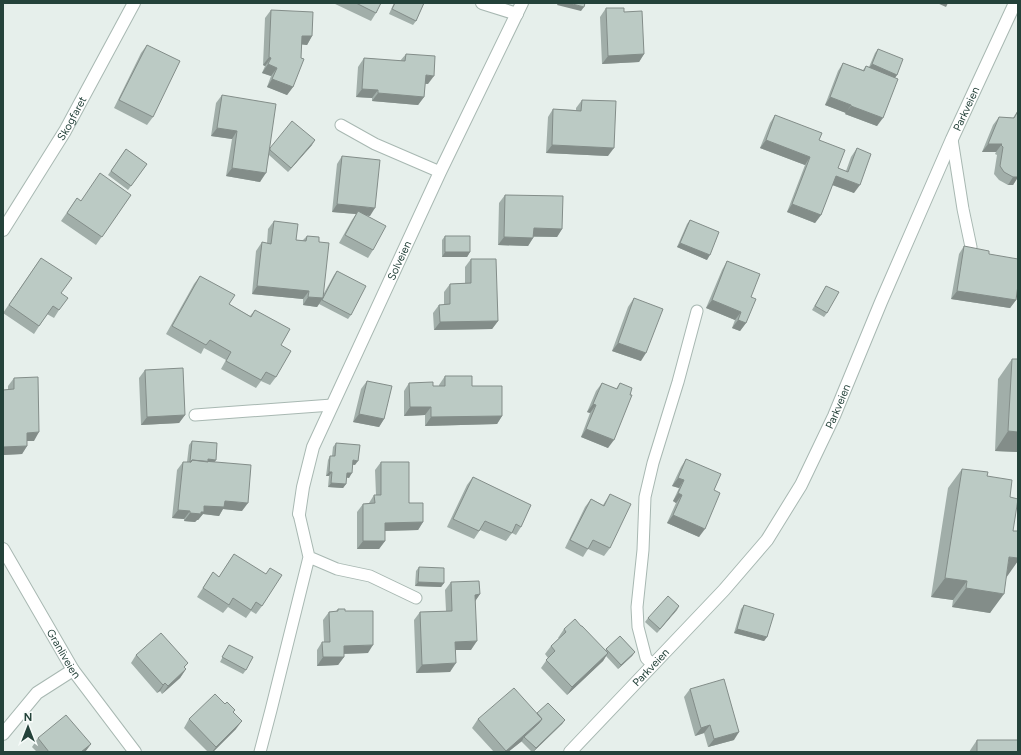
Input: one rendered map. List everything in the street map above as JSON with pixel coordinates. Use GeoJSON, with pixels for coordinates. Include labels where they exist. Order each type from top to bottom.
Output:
{"type":"FeatureCollection","features":[{"type":"Feature","properties":{"kind":"street","name":"Skogfaret"},"geometry":{"type":"LineString","coordinates":[[3,230],[65,131],[134,3]]}},
{"type":"Feature","properties":{"kind":"street","name":"Solveien"},"geometry":{"type":"LineString","coordinates":[[299,514],[303,487],[313,447],[440,172],[519,8],[482,3]]}},
{"type":"Feature","properties":{"kind":"street","name":"Parkveien"},"geometry":{"type":"LineString","coordinates":[[570,752],[724,590],[767,540],[801,485],[834,416],[881,302],[952,138],[1015,3]]}},
{"type":"Feature","properties":{"kind":"street","name":"Granliveien"},"geometry":{"type":"LineString","coordinates":[[3,549],[73,670],[135,752]]}},
{"type":"Feature","properties":{"kind":"street"},"geometry":{"type":"LineString","coordinates":[[3,734],[37,693],[73,670]]}},
{"type":"Feature","properties":{"kind":"lane"},"geometry":{"type":"LineString","coordinates":[[341,125],[375,144],[440,172]]}},
{"type":"Feature","properties":{"kind":"lane"},"geometry":{"type":"LineString","coordinates":[[952,138],[963,209],[971,247]]}},
{"type":"Feature","properties":{"kind":"lane"},"geometry":{"type":"LineString","coordinates":[[653,665],[646,658],[643,648],[638,627],[637,607],[643,550],[645,498],[653,463],[678,382],[697,311]]}},
{"type":"Feature","properties":{"kind":"lane"},"geometry":{"type":"LineString","coordinates":[[196,415],[332,405]]}},
{"type":"Feature","properties":{"kind":"lane"},"geometry":{"type":"LineString","coordinates":[[260,752],[309,557],[299,514]]}},
{"type":"Feature","properties":{"kind":"lane"},"geometry":{"type":"LineString","coordinates":[[309,557],[337,569],[370,576],[416,598]]}},
{"type":"Feature","properties":{"kind":"building"},"geometry":{"type":"Polygon","coordinates":[[[356,3],[381,3],[376,13],[356,3]]]}},
{"type":"Feature","properties":{"kind":"building"},"geometry":{"type":"Polygon","coordinates":[[[395,3],[424,3],[416,21],[392,9],[395,3]]]}},
{"type":"Feature","properties":{"kind":"building"},"geometry":{"type":"Polygon","coordinates":[[[569,3],[585,3],[584,7],[569,3]]]}},
{"type":"Feature","properties":{"kind":"building"},"geometry":{"type":"Polygon","coordinates":[[[606,8],[624,8],[624,12],[642,11],[644,54],[608,56],[606,8]]]}},
{"type":"Feature","properties":{"kind":"building"},"geometry":{"type":"Polygon","coordinates":[[[271,10],[313,12],[312,36],[302,36],[301,58],[304,59],[293,87],[272,79],[277,68],[268,64],[271,58],[269,57],[271,10]]]}},
{"type":"Feature","properties":{"kind":"building"},"geometry":{"type":"Polygon","coordinates":[[[147,45],[180,61],[153,117],[119,100],[147,45]]]}},
{"type":"Feature","properties":{"kind":"building"},"geometry":{"type":"Polygon","coordinates":[[[878,49],[903,59],[897,75],[872,64],[878,49]]]}},
{"type":"Feature","properties":{"kind":"building"},"geometry":{"type":"Polygon","coordinates":[[[406,54],[435,56],[434,76],[426,75],[424,97],[378,93],[378,90],[362,89],[364,58],[405,61],[406,54]]]}},
{"type":"Feature","properties":{"kind":"building"},"geometry":{"type":"Polygon","coordinates":[[[843,63],[864,71],[866,66],[898,79],[883,118],[830,97],[843,63]]]}},
{"type":"Feature","properties":{"kind":"building"},"geometry":{"type":"Polygon","coordinates":[[[222,95],[276,104],[266,173],[232,168],[237,131],[217,128],[222,95]]]}},
{"type":"Feature","properties":{"kind":"building"},"geometry":{"type":"Polygon","coordinates":[[[582,100],[616,101],[614,148],[552,145],[553,109],[581,111],[582,100]]]}},
{"type":"Feature","properties":{"kind":"building"},"geometry":{"type":"Polygon","coordinates":[[[1018,111],[1018,177],[1013,177],[1004,172],[1000,166],[1003,147],[1001,145],[1002,144],[988,144],[999,117],[1014,118],[1018,111]]]}},
{"type":"Feature","properties":{"kind":"building"},"geometry":{"type":"Polygon","coordinates":[[[775,115],[822,133],[819,140],[845,150],[838,168],[848,172],[857,148],[871,154],[860,185],[836,176],[821,215],[792,204],[810,157],[766,140],[775,115]]]}},
{"type":"Feature","properties":{"kind":"building"},"geometry":{"type":"Polygon","coordinates":[[[292,121],[315,140],[291,168],[270,150],[270,148],[292,121]]]}},
{"type":"Feature","properties":{"kind":"building"},"geometry":{"type":"Polygon","coordinates":[[[126,149],[147,164],[131,186],[111,171],[126,149]]]}},
{"type":"Feature","properties":{"kind":"building"},"geometry":{"type":"Polygon","coordinates":[[[342,156],[380,160],[375,208],[337,204],[342,156]]]}},
{"type":"Feature","properties":{"kind":"building"},"geometry":{"type":"Polygon","coordinates":[[[100,173],[131,195],[102,237],[67,213],[77,198],[81,201],[100,173]]]}},
{"type":"Feature","properties":{"kind":"building"},"geometry":{"type":"Polygon","coordinates":[[[505,195],[563,196],[562,229],[534,228],[533,238],[504,237],[505,195]]]}},
{"type":"Feature","properties":{"kind":"building"},"geometry":{"type":"Polygon","coordinates":[[[358,211],[386,226],[373,250],[345,235],[358,211]]]}},
{"type":"Feature","properties":{"kind":"building"},"geometry":{"type":"Polygon","coordinates":[[[690,220],[719,232],[710,255],[680,243],[690,220]]]}},
{"type":"Feature","properties":{"kind":"building"},"geometry":{"type":"Polygon","coordinates":[[[274,221],[298,224],[296,240],[306,241],[307,236],[319,237],[319,242],[329,243],[323,298],[308,297],[309,291],[257,286],[262,242],[271,244],[274,221]]]}},
{"type":"Feature","properties":{"kind":"building"},"geometry":{"type":"Polygon","coordinates":[[[445,236],[470,236],[470,252],[445,252],[445,236]]]}},
{"type":"Feature","properties":{"kind":"building"},"geometry":{"type":"Polygon","coordinates":[[[964,246],[989,251],[989,254],[1018,259],[1018,285],[1016,300],[957,291],[964,246]]]}},
{"type":"Feature","properties":{"kind":"building"},"geometry":{"type":"Polygon","coordinates":[[[41,258],[72,278],[61,293],[68,298],[59,310],[53,306],[39,326],[9,305],[41,258]]]}},
{"type":"Feature","properties":{"kind":"building"},"geometry":{"type":"Polygon","coordinates":[[[471,259],[496,259],[498,321],[440,322],[439,305],[450,304],[450,284],[471,283],[471,259]]]}},
{"type":"Feature","properties":{"kind":"building"},"geometry":{"type":"Polygon","coordinates":[[[727,261],[760,274],[751,297],[756,299],[746,323],[738,320],[741,312],[712,300],[727,261]]]}},
{"type":"Feature","properties":{"kind":"building"},"geometry":{"type":"Polygon","coordinates":[[[337,271],[366,286],[351,315],[322,300],[337,271]]]}},
{"type":"Feature","properties":{"kind":"building"},"geometry":{"type":"Polygon","coordinates":[[[200,276],[235,295],[229,304],[251,317],[255,310],[290,329],[281,345],[291,351],[276,377],[266,372],[261,380],[226,361],[231,352],[210,340],[206,345],[172,326],[200,276]]]}},
{"type":"Feature","properties":{"kind":"building"},"geometry":{"type":"Polygon","coordinates":[[[826,286],[839,292],[827,313],[815,306],[826,286]]]}},
{"type":"Feature","properties":{"kind":"building"},"geometry":{"type":"Polygon","coordinates":[[[634,298],[663,309],[646,353],[618,343],[634,298]]]}},
{"type":"Feature","properties":{"kind":"building"},"geometry":{"type":"Polygon","coordinates":[[[1012,359],[1018,359],[1018,432],[1008,431],[1012,359]]]}},
{"type":"Feature","properties":{"kind":"building"},"geometry":{"type":"Polygon","coordinates":[[[183,368],[185,415],[147,417],[145,370],[183,368]]]}},
{"type":"Feature","properties":{"kind":"building"},"geometry":{"type":"Polygon","coordinates":[[[445,376],[472,376],[472,386],[502,386],[502,416],[431,417],[431,407],[410,407],[409,383],[433,382],[433,386],[445,386],[445,376]]]}},
{"type":"Feature","properties":{"kind":"building"},"geometry":{"type":"Polygon","coordinates":[[[38,377],[39,432],[27,433],[27,446],[3,447],[3,390],[14,389],[14,378],[38,377]]]}},
{"type":"Feature","properties":{"kind":"building"},"geometry":{"type":"Polygon","coordinates":[[[367,381],[392,386],[384,419],[359,414],[367,381]]]}},
{"type":"Feature","properties":{"kind":"building"},"geometry":{"type":"Polygon","coordinates":[[[602,383],[617,389],[620,383],[632,388],[630,395],[632,395],[614,440],[586,429],[596,405],[593,404],[602,383]]]}},
{"type":"Feature","properties":{"kind":"building"},"geometry":{"type":"Polygon","coordinates":[[[192,441],[217,443],[216,460],[208,459],[208,462],[192,460],[190,462],[192,441]]]}},
{"type":"Feature","properties":{"kind":"building"},"geometry":{"type":"Polygon","coordinates":[[[336,443],[360,445],[358,461],[353,460],[352,473],[347,473],[346,484],[331,483],[332,472],[329,472],[330,456],[335,456],[336,443]]]}},
{"type":"Feature","properties":{"kind":"building"},"geometry":{"type":"Polygon","coordinates":[[[686,459],[721,474],[714,490],[720,493],[705,529],[673,515],[682,495],[678,493],[684,480],[678,478],[686,459]]]}},
{"type":"Feature","properties":{"kind":"building"},"geometry":{"type":"Polygon","coordinates":[[[192,460],[251,465],[248,503],[225,501],[224,507],[204,506],[204,512],[201,512],[201,514],[178,510],[183,462],[191,462],[192,460]]]}},
{"type":"Feature","properties":{"kind":"building"},"geometry":{"type":"Polygon","coordinates":[[[381,462],[409,462],[409,503],[423,503],[423,522],[385,523],[385,541],[363,541],[363,504],[375,503],[374,495],[381,495],[381,462]]]}},
{"type":"Feature","properties":{"kind":"building"},"geometry":{"type":"Polygon","coordinates":[[[962,469],[988,472],[987,476],[1012,480],[1010,497],[1018,499],[1013,531],[1018,531],[1018,558],[1009,557],[1004,594],[966,588],[967,581],[945,578],[962,469]]]}},
{"type":"Feature","properties":{"kind":"building"},"geometry":{"type":"Polygon","coordinates":[[[473,477],[531,505],[521,527],[516,524],[512,533],[485,521],[479,531],[453,519],[473,477]]]}},
{"type":"Feature","properties":{"kind":"building"},"geometry":{"type":"Polygon","coordinates":[[[610,494],[631,504],[610,548],[593,540],[588,549],[570,540],[591,499],[604,506],[610,494]]]}},
{"type":"Feature","properties":{"kind":"building"},"geometry":{"type":"Polygon","coordinates":[[[234,554],[266,574],[270,568],[282,575],[262,606],[256,602],[251,610],[233,598],[229,605],[203,588],[213,572],[219,577],[234,554]]]}},
{"type":"Feature","properties":{"kind":"building"},"geometry":{"type":"Polygon","coordinates":[[[419,567],[444,568],[444,583],[418,582],[419,567]]]}},
{"type":"Feature","properties":{"kind":"building"},"geometry":{"type":"Polygon","coordinates":[[[479,581],[480,594],[475,595],[477,641],[455,642],[456,663],[422,665],[420,612],[452,611],[451,582],[479,581]]]}},
{"type":"Feature","properties":{"kind":"building"},"geometry":{"type":"Polygon","coordinates":[[[668,596],[679,606],[660,629],[648,618],[668,596]]]}},
{"type":"Feature","properties":{"kind":"building"},"geometry":{"type":"Polygon","coordinates":[[[744,605],[774,614],[767,637],[737,629],[744,605]]]}},
{"type":"Feature","properties":{"kind":"building"},"geometry":{"type":"Polygon","coordinates":[[[338,609],[345,609],[345,611],[373,611],[373,645],[344,646],[344,657],[323,657],[322,642],[330,642],[329,612],[338,611],[338,609]]]}},
{"type":"Feature","properties":{"kind":"building"},"geometry":{"type":"Polygon","coordinates":[[[575,619],[608,653],[572,687],[546,660],[555,651],[551,646],[566,632],[564,629],[575,619]]]}},
{"type":"Feature","properties":{"kind":"building"},"geometry":{"type":"Polygon","coordinates":[[[161,633],[188,663],[184,667],[186,669],[168,686],[165,683],[163,685],[136,655],[161,633]]]}},
{"type":"Feature","properties":{"kind":"building"},"geometry":{"type":"Polygon","coordinates":[[[620,636],[635,652],[621,665],[606,649],[620,636]]]}},
{"type":"Feature","properties":{"kind":"building"},"geometry":{"type":"Polygon","coordinates":[[[229,645],[253,657],[246,670],[222,657],[229,645]]]}},
{"type":"Feature","properties":{"kind":"building"},"geometry":{"type":"Polygon","coordinates":[[[724,679],[739,732],[714,739],[710,725],[701,728],[690,689],[724,679]]]}},
{"type":"Feature","properties":{"kind":"building"},"geometry":{"type":"Polygon","coordinates":[[[514,688],[542,719],[506,751],[478,719],[514,688]]]}},
{"type":"Feature","properties":{"kind":"building"},"geometry":{"type":"Polygon","coordinates":[[[215,694],[225,704],[227,702],[235,710],[233,712],[242,721],[216,747],[189,719],[215,694]]]}},
{"type":"Feature","properties":{"kind":"building"},"geometry":{"type":"Polygon","coordinates":[[[548,703],[565,720],[536,748],[524,737],[542,719],[537,713],[548,703]]]}},
{"type":"Feature","properties":{"kind":"building"},"geometry":{"type":"Polygon","coordinates":[[[66,715],[91,744],[81,752],[49,752],[38,738],[66,715]]]}},
{"type":"Feature","properties":{"kind":"building"},"geometry":{"type":"Polygon","coordinates":[[[977,740],[1018,740],[1018,752],[977,752],[977,740]]]}}]}
